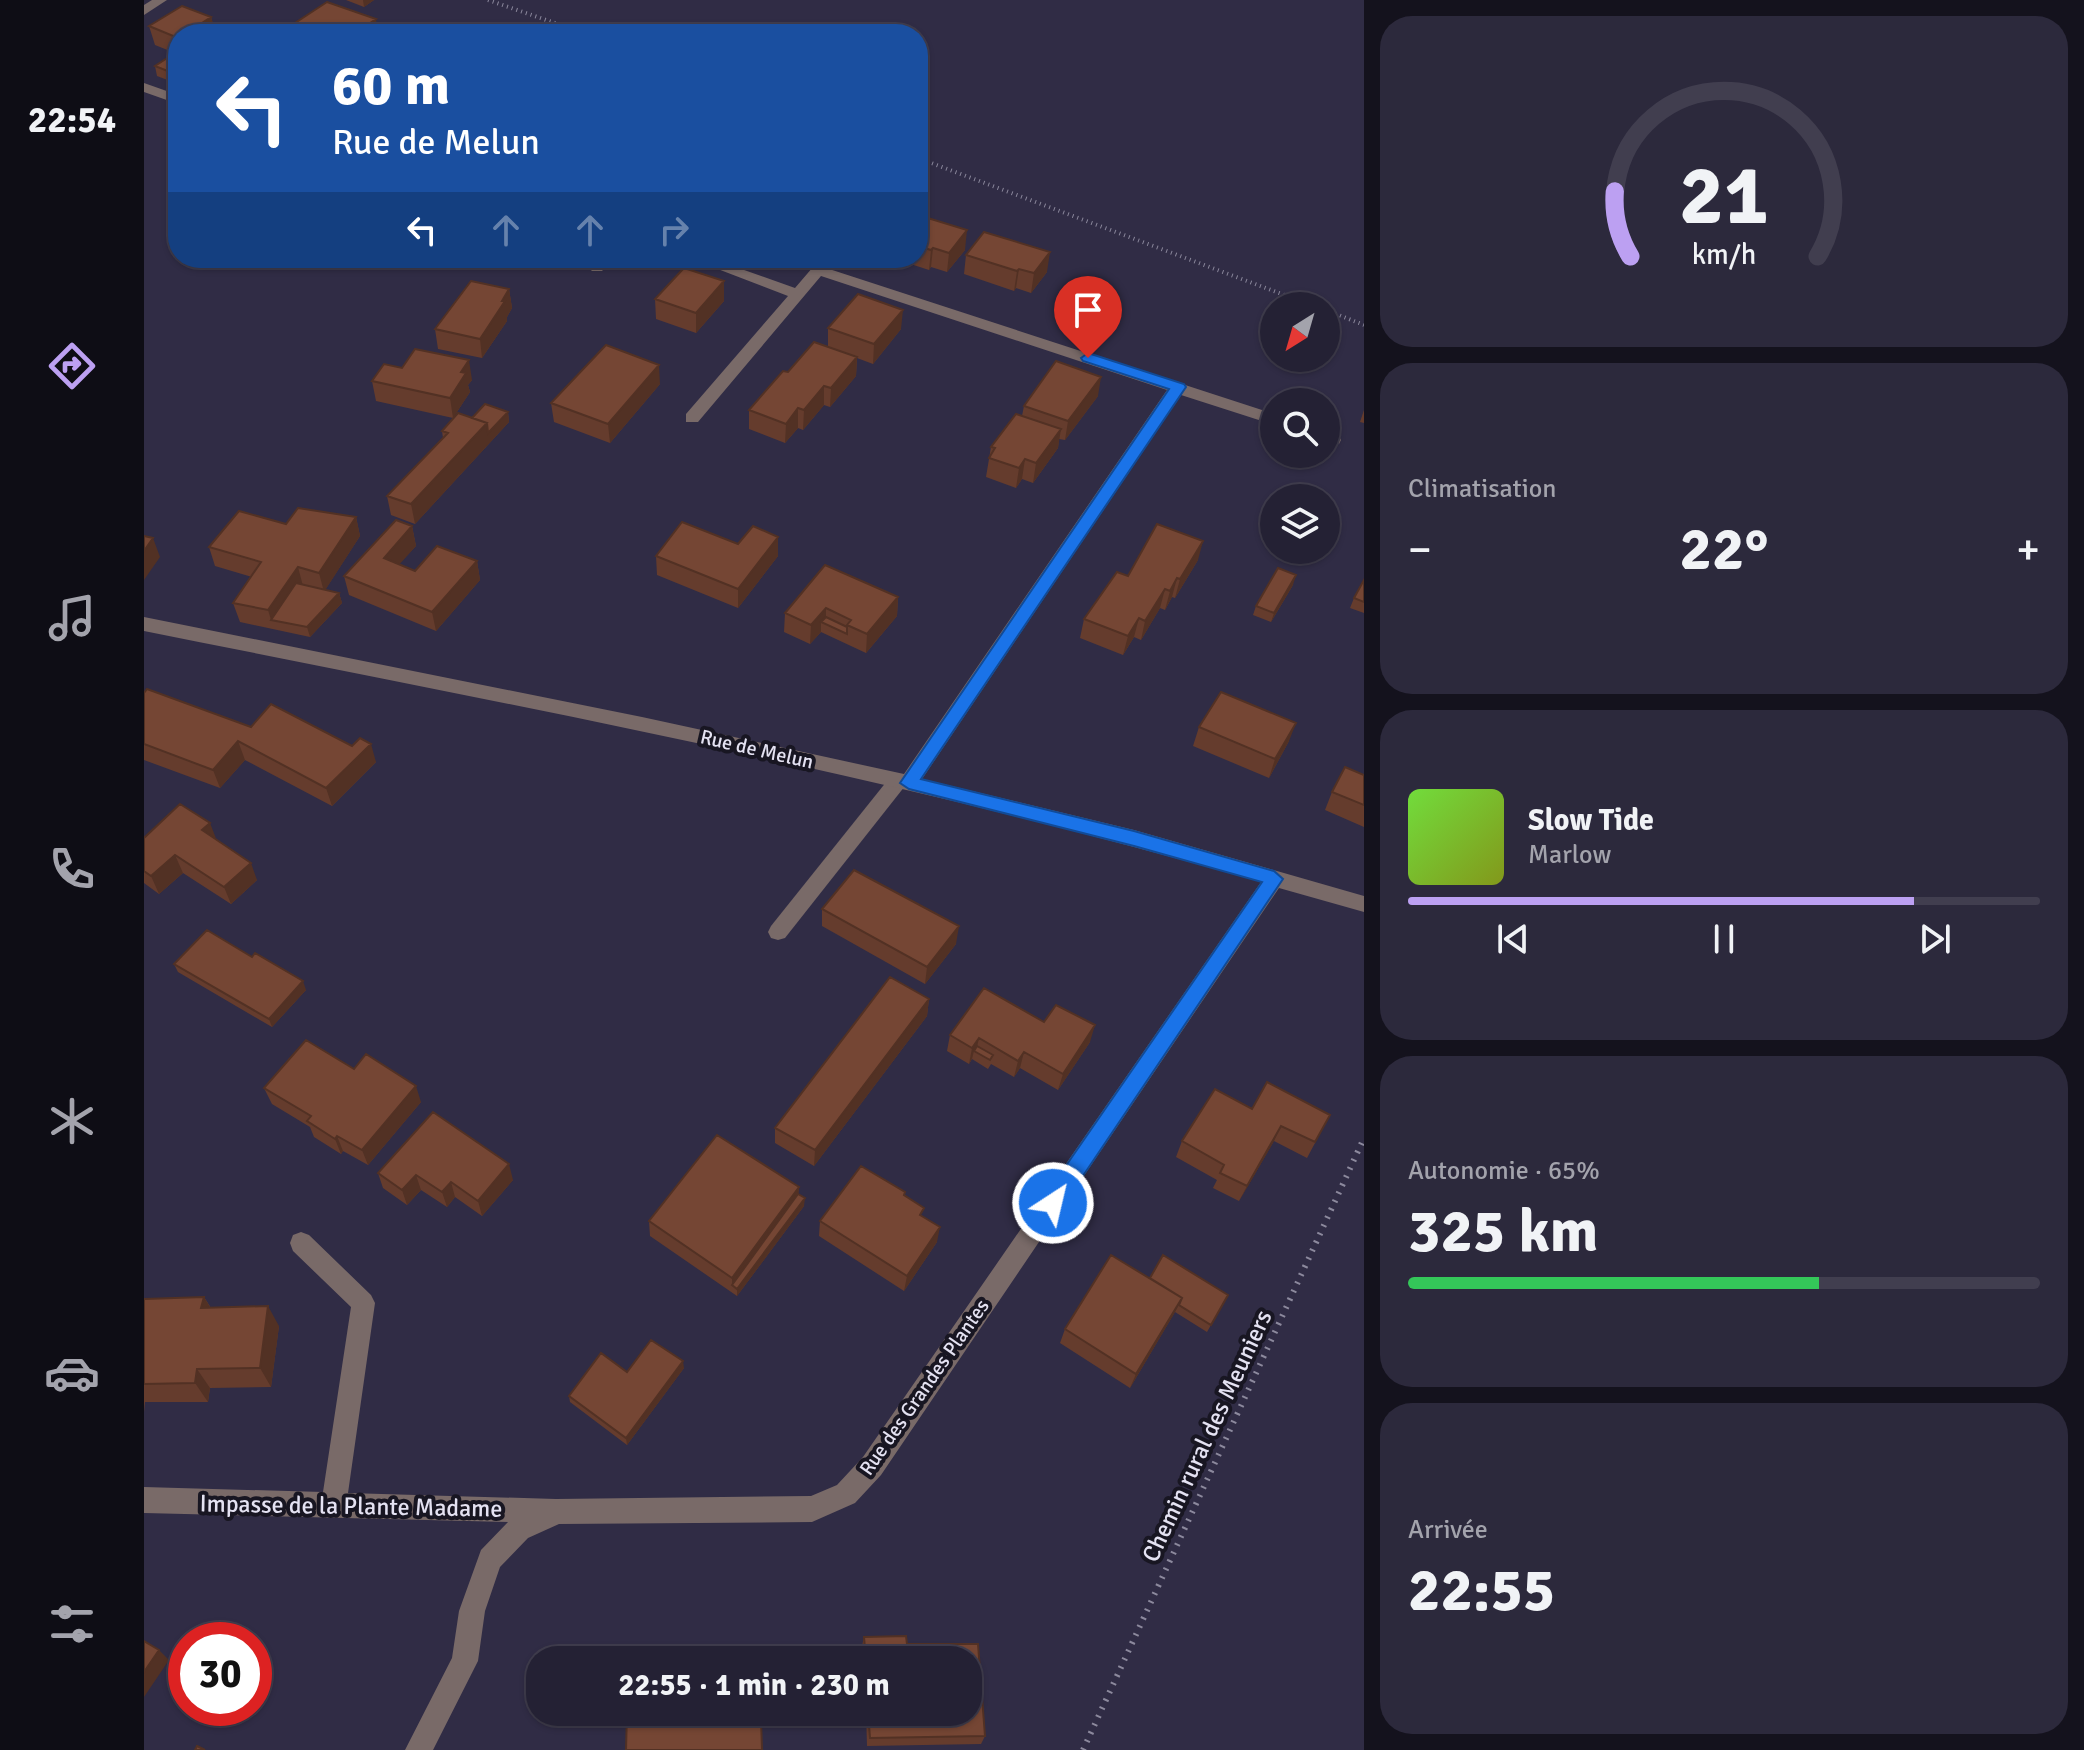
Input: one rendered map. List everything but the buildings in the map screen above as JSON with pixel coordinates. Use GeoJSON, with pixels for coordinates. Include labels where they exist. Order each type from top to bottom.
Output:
{"type":"FeatureCollection","features":[{"type":"Feature","properties":{"kind":"street"},"geometry":{"type":"LineString","coordinates":[[144,11],[161,0]]}},
{"type":"Feature","properties":{"kind":"street"},"geometry":{"type":"LineString","coordinates":[[144,87],[168,96]]}},
{"type":"Feature","properties":{"kind":"street"},"geometry":{"type":"LineString","coordinates":[[724,268],[797,294]]}},
{"type":"Feature","properties":{"kind":"street"},"geometry":{"type":"LineString","coordinates":[[692,418],[818,270],[1260,415]]}},
{"type":"Feature","properties":{"kind":"street"},"geometry":{"type":"LineString","coordinates":[[778,932],[903,782],[1178,387]]}},
{"type":"Feature","properties":{"kind":"street","name":"Rue de Melun"},"geometry":{"type":"LineString","coordinates":[[144,624],[642,724],[903,782],[1134,838],[1364,904]]}},
{"type":"Feature","properties":{"kind":"street","name":"Rue des Grandes Plantes"},"geometry":{"type":"LineString","coordinates":[[419,1750],[465,1661],[472,1611],[490,1559],[519,1529],[558,1511],[812,1509],[846,1494],[872,1466],[1274,879]]}},
{"type":"Feature","properties":{"kind":"street"},"geometry":{"type":"LineString","coordinates":[[301,1243],[363,1303],[334,1506]]}},
{"type":"Feature","properties":{"kind":"street","name":"Impasse de la Plante Madame"},"geometry":{"type":"LineString","coordinates":[[144,1500],[558,1511]]}},
{"type":"Feature","properties":{"kind":"path"},"geometry":{"type":"LineString","coordinates":[[488,0],[558,24]]}},
{"type":"Feature","properties":{"kind":"path"},"geometry":{"type":"LineString","coordinates":[[928,162],[1277,292]]}},
{"type":"Feature","properties":{"kind":"path"},"geometry":{"type":"LineString","coordinates":[[1340,316],[1364,325]]}},
{"type":"Feature","properties":{"kind":"path","name":"Chemin rural des Meuniers"},"geometry":{"type":"LineString","coordinates":[[1083,1750],[1364,1138]]}},
{"type":"Feature","properties":{"kind":"route"},"geometry":{"type":"LineString","coordinates":[[1053,1203],[1274,879],[1134,838],[909,783],[1178,387],[1088,358]]}}]}
